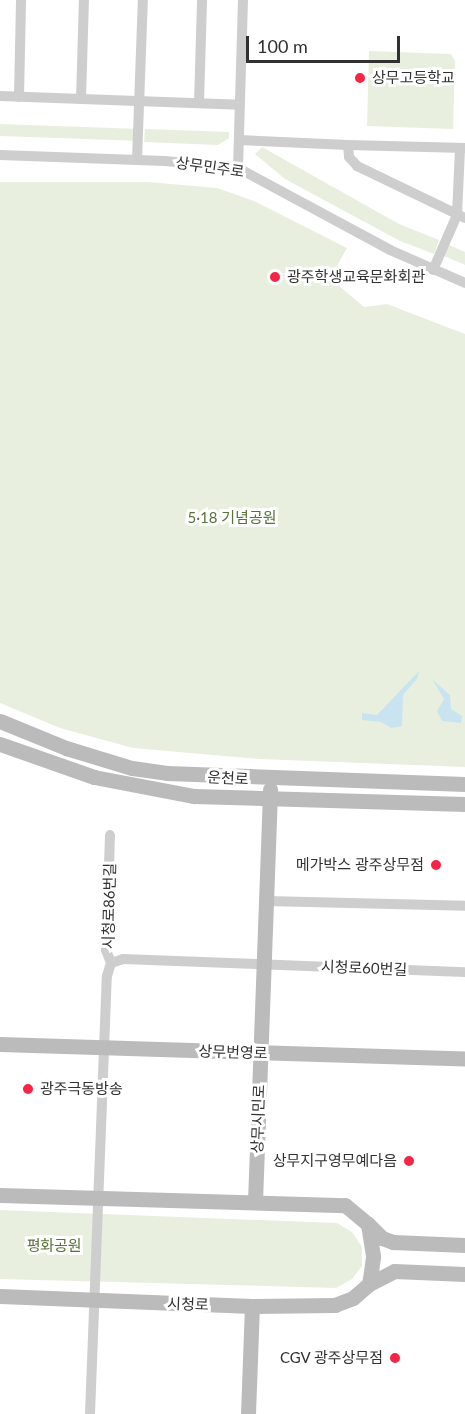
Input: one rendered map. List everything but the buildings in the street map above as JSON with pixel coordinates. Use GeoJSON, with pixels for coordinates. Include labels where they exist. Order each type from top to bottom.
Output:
{"type":"FeatureCollection","features":[{"type":"Feature","properties":{"kind":"street"},"geometry":{"type":"LineString","coordinates":[[19,97],[21,0]]}},
{"type":"Feature","properties":{"kind":"street"},"geometry":{"type":"LineString","coordinates":[[81,99],[84,0]]}},
{"type":"Feature","properties":{"kind":"street"},"geometry":{"type":"LineString","coordinates":[[137,160],[142,0]]}},
{"type":"Feature","properties":{"kind":"street"},"geometry":{"type":"LineString","coordinates":[[199,103],[202,0]]}},
{"type":"Feature","properties":{"kind":"street"},"geometry":{"type":"LineString","coordinates":[[238,168],[243,0]]}},
{"type":"Feature","properties":{"kind":"street"},"geometry":{"type":"LineString","coordinates":[[0,96],[240,105]]}},
{"type":"Feature","properties":{"kind":"street"},"geometry":{"type":"LineString","coordinates":[[239,140],[463,148],[461,217],[433,270]]}},
{"type":"Feature","properties":{"kind":"street"},"geometry":{"type":"LineString","coordinates":[[348,145],[349,157],[357,166],[461,217]]}},
{"type":"Feature","properties":{"kind":"street","name":"상무민주로"},"geometry":{"type":"LineString","coordinates":[[0,155],[137,160],[238,168],[433,270],[465,283]]}},
{"type":"Feature","properties":{"kind":"street","name":"운천로"},"geometry":{"type":"LineString","coordinates":[[0,721],[66,748],[132,768],[189,776],[465,784]]}},
{"type":"Feature","properties":{"kind":"street","name":"운천로"},"geometry":{"type":"LineString","coordinates":[[0,744],[65,769],[132,787],[226,799],[465,804]]}},
{"type":"Feature","properties":{"kind":"street","name":"상무시민로"},"geometry":{"type":"LineString","coordinates":[[255,1202],[270,780]]}},
{"type":"Feature","properties":{"kind":"street","name":"시청로86번길"},"geometry":{"type":"LineString","coordinates":[[90,1414],[107,976],[111,963],[106,950],[110,835]]}},
{"type":"Feature","properties":{"kind":"street"},"geometry":{"type":"LineString","coordinates":[[266,901],[465,906]]}},
{"type":"Feature","properties":{"kind":"street"},"geometry":{"type":"LineString","coordinates":[[111,963],[123,959],[264,963]]}},
{"type":"Feature","properties":{"kind":"street","name":"시청로60번길"},"geometry":{"type":"LineString","coordinates":[[264,963],[465,972]]}},
{"type":"Feature","properties":{"kind":"street","name":"상무번영로"},"geometry":{"type":"LineString","coordinates":[[0,1044],[465,1059]]}},
{"type":"Feature","properties":{"kind":"street"},"geometry":{"type":"LineString","coordinates":[[0,1195],[345,1205],[382,1238],[393,1242],[465,1245]]}},
{"type":"Feature","properties":{"kind":"street"},"geometry":{"type":"LineString","coordinates":[[368,1224],[374,1257],[369,1284]]}},
{"type":"Feature","properties":{"kind":"street","name":"시청로"},"geometry":{"type":"LineString","coordinates":[[0,1296],[252,1306],[335,1305],[353,1298],[369,1284],[394,1271],[465,1274]]}},
{"type":"Feature","properties":{"kind":"street"},"geometry":{"type":"LineString","coordinates":[[248,1414],[252,1306]]}},
{"type":"Feature","properties":{"kind":"green space"},"geometry":{"type":"Polygon","coordinates":[[[369,51],[451,54],[455,61],[453,129],[367,126],[369,51]]]}},
{"type":"Feature","properties":{"kind":"green space"},"geometry":{"type":"Polygon","coordinates":[[[0,124],[134,129],[133,141],[0,136],[0,124]]]}},
{"type":"Feature","properties":{"kind":"green space"},"geometry":{"type":"Polygon","coordinates":[[[145,129],[229,132],[229,138],[218,145],[144,142],[145,129]]]}},
{"type":"Feature","properties":{"kind":"green space"},"geometry":{"type":"Polygon","coordinates":[[[262,147],[399,224],[439,240],[434,254],[400,241],[285,179],[255,154],[262,147]]]}},
{"type":"Feature","properties":{"kind":"green space","name":"5·18 기념공원"},"geometry":{"type":"Polygon","coordinates":[[[0,182],[148,182],[217,188],[254,201],[347,248],[330,278],[364,307],[387,304],[465,334],[465,767],[260,759],[133,748],[60,728],[0,703],[0,182]]]}},
{"type":"Feature","properties":{"kind":"green space"},"geometry":{"type":"Polygon","coordinates":[[[449,245],[465,252],[465,265],[444,256],[449,245]]]}},
{"type":"Feature","properties":{"kind":"green space","name":"평화공원"},"geometry":{"type":"Polygon","coordinates":[[[0,1210],[337,1223],[352,1232],[362,1247],[362,1266],[352,1279],[336,1288],[0,1279],[0,1210]]]}},
{"type":"Feature","properties":{"kind":"water"},"geometry":{"type":"Polygon","coordinates":[[[419,671],[417,679],[403,695],[402,726],[391,728],[381,722],[362,720],[362,713],[377,715],[419,671]]]}},
{"type":"Feature","properties":{"kind":"water"},"geometry":{"type":"Polygon","coordinates":[[[432,679],[450,695],[451,709],[462,716],[461,723],[442,721],[437,711],[444,699],[432,679]]]}},
{"type":"Feature","properties":{"kind":"place","name":"상무고등학교"},"geometry":{"type":"Point","coordinates":[360,78]}},
{"type":"Feature","properties":{"kind":"place","name":"광주학생교육문화회관"},"geometry":{"type":"Point","coordinates":[275,277]}},
{"type":"Feature","properties":{"kind":"place","name":"메가박스 광주상무점"},"geometry":{"type":"Point","coordinates":[436,865]}},
{"type":"Feature","properties":{"kind":"place","name":"광주극동방송"},"geometry":{"type":"Point","coordinates":[28,1089]}},
{"type":"Feature","properties":{"kind":"place","name":"상무지구영무예다음"},"geometry":{"type":"Point","coordinates":[409,1161]}},
{"type":"Feature","properties":{"kind":"place","name":"CGV 광주상무점"},"geometry":{"type":"Point","coordinates":[395,1358]}}]}
